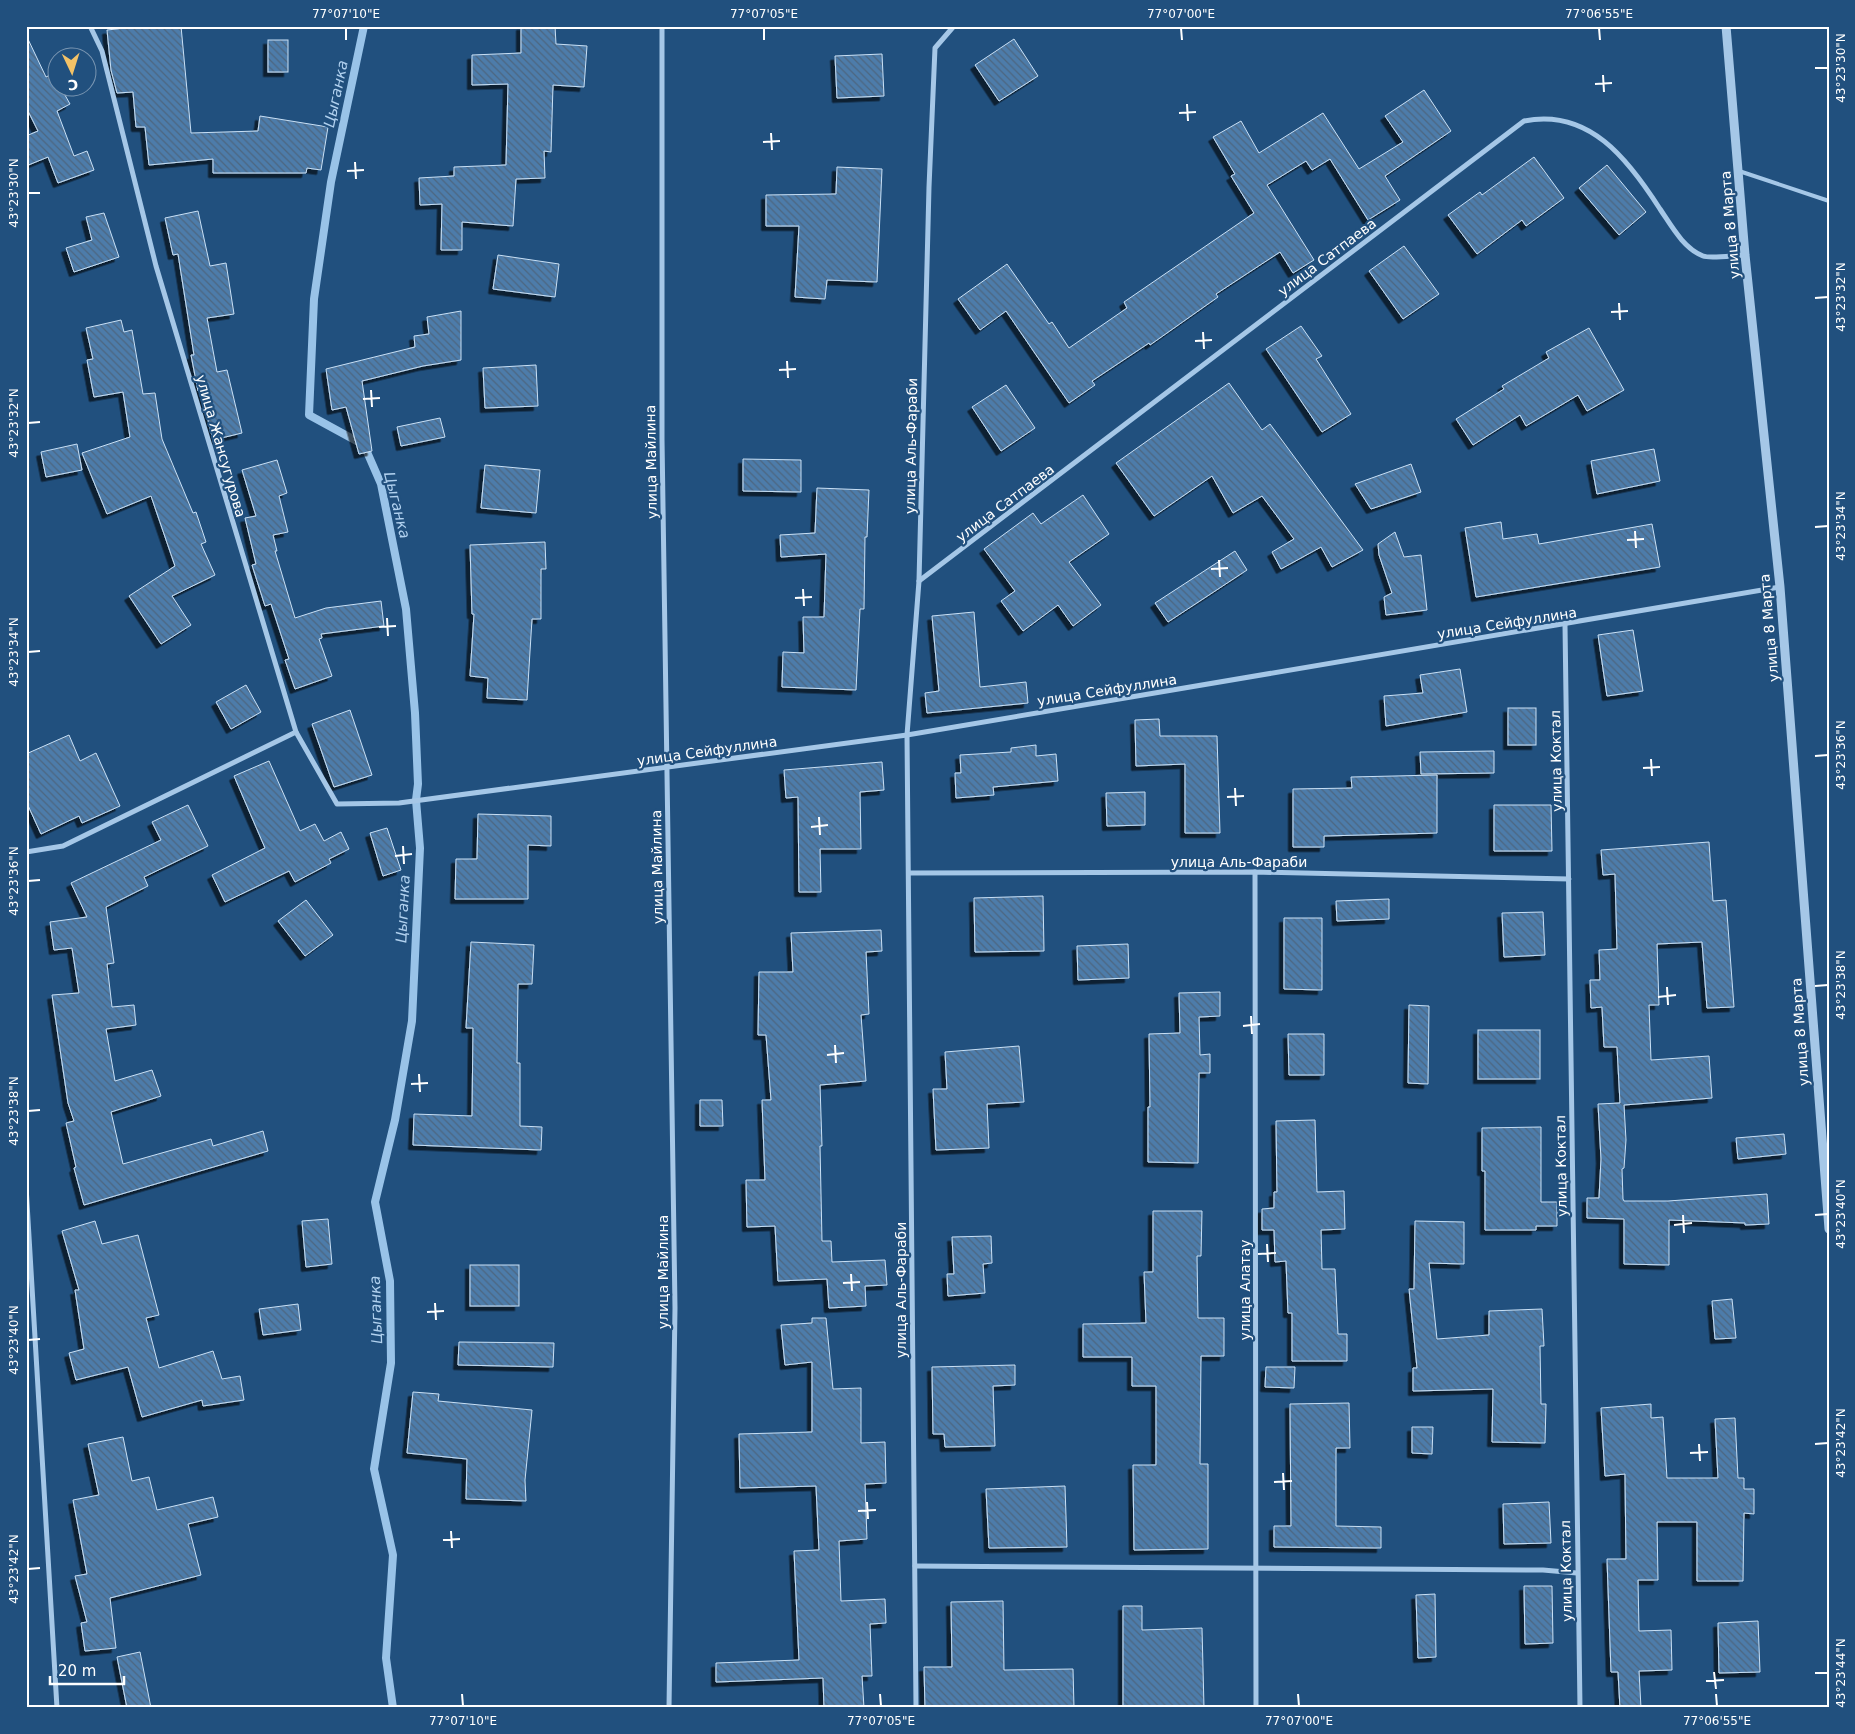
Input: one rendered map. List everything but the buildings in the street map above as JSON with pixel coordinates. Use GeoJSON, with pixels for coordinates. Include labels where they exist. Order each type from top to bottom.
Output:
{"type":"FeatureCollection","features":[{"type":"Feature","properties":{"kind":"street","name":"улица Жансугурова"},"geometry":{"type":"LineString","coordinates":[[90,26],[102,51],[156,266],[296,732],[337,804],[399,803]]}},
{"type":"Feature","properties":{"kind":"street","name":"улица Майлина"},"geometry":{"type":"LineString","coordinates":[[662,26],[662,439],[675,1308],[669,1708]]}},
{"type":"Feature","properties":{"kind":"street","name":"улица Аль-Фараби"},"geometry":{"type":"LineString","coordinates":[[916,1708],[907,735],[920,582],[928,197],[935,48],[954,26]]}},
{"type":"Feature","properties":{"kind":"street","name":"улица 8 Марта"},"geometry":{"type":"LineString","coordinates":[[1726,26],[1745,255],[1780,587],[1829,1229]]}},
{"type":"Feature","properties":{"kind":"street","name":"улица Сатпаева"},"geometry":{"type":"LineString","coordinates":[[920,582],[1524,121],[1544,117],[1563,120],[1597,134],[1623,158],[1642,181],[1676,235],[1704,256],[1745,255]]}},
{"type":"Feature","properties":{"kind":"street","name":"улица Сейфуллина"},"geometry":{"type":"LineString","coordinates":[[399,803],[907,735],[1565,625],[1780,587]]}},
{"type":"Feature","properties":{"kind":"street","name":"улица Коктал"},"geometry":{"type":"LineString","coordinates":[[1565,625],[1580,1708]]}},
{"type":"Feature","properties":{"kind":"street"},"geometry":{"type":"LineString","coordinates":[[26,852],[63,846],[296,732]]}},
{"type":"Feature","properties":{"kind":"street","name":"улица Аль-Фараби"},"geometry":{"type":"LineString","coordinates":[[908,873],[1255,872],[1569,879]]}},
{"type":"Feature","properties":{"kind":"street","name":"улица Алатау"},"geometry":{"type":"LineString","coordinates":[[1255,872],[1256,1708]]}},
{"type":"Feature","properties":{"kind":"street"},"geometry":{"type":"LineString","coordinates":[[26,1186],[57,1708]]}},
{"type":"Feature","properties":{"kind":"street"},"geometry":{"type":"LineString","coordinates":[[915,1566],[1257,1570],[1533,1570],[1578,1573]]}},
{"type":"Feature","properties":{"kind":"lane"},"geometry":{"type":"LineString","coordinates":[[1739,171],[1829,202]]}},
{"type":"Feature","properties":{"kind":"waterway","name":"Цыганка"},"geometry":{"type":"LineString","coordinates":[[364,26],[331,182],[314,299],[309,415],[364,445],[381,484],[406,609],[415,713],[418,784],[416,800],[420,848],[412,1021],[395,1120],[375,1202],[390,1281],[391,1363],[374,1469],[393,1555],[386,1658],[393,1708]]}}]}
